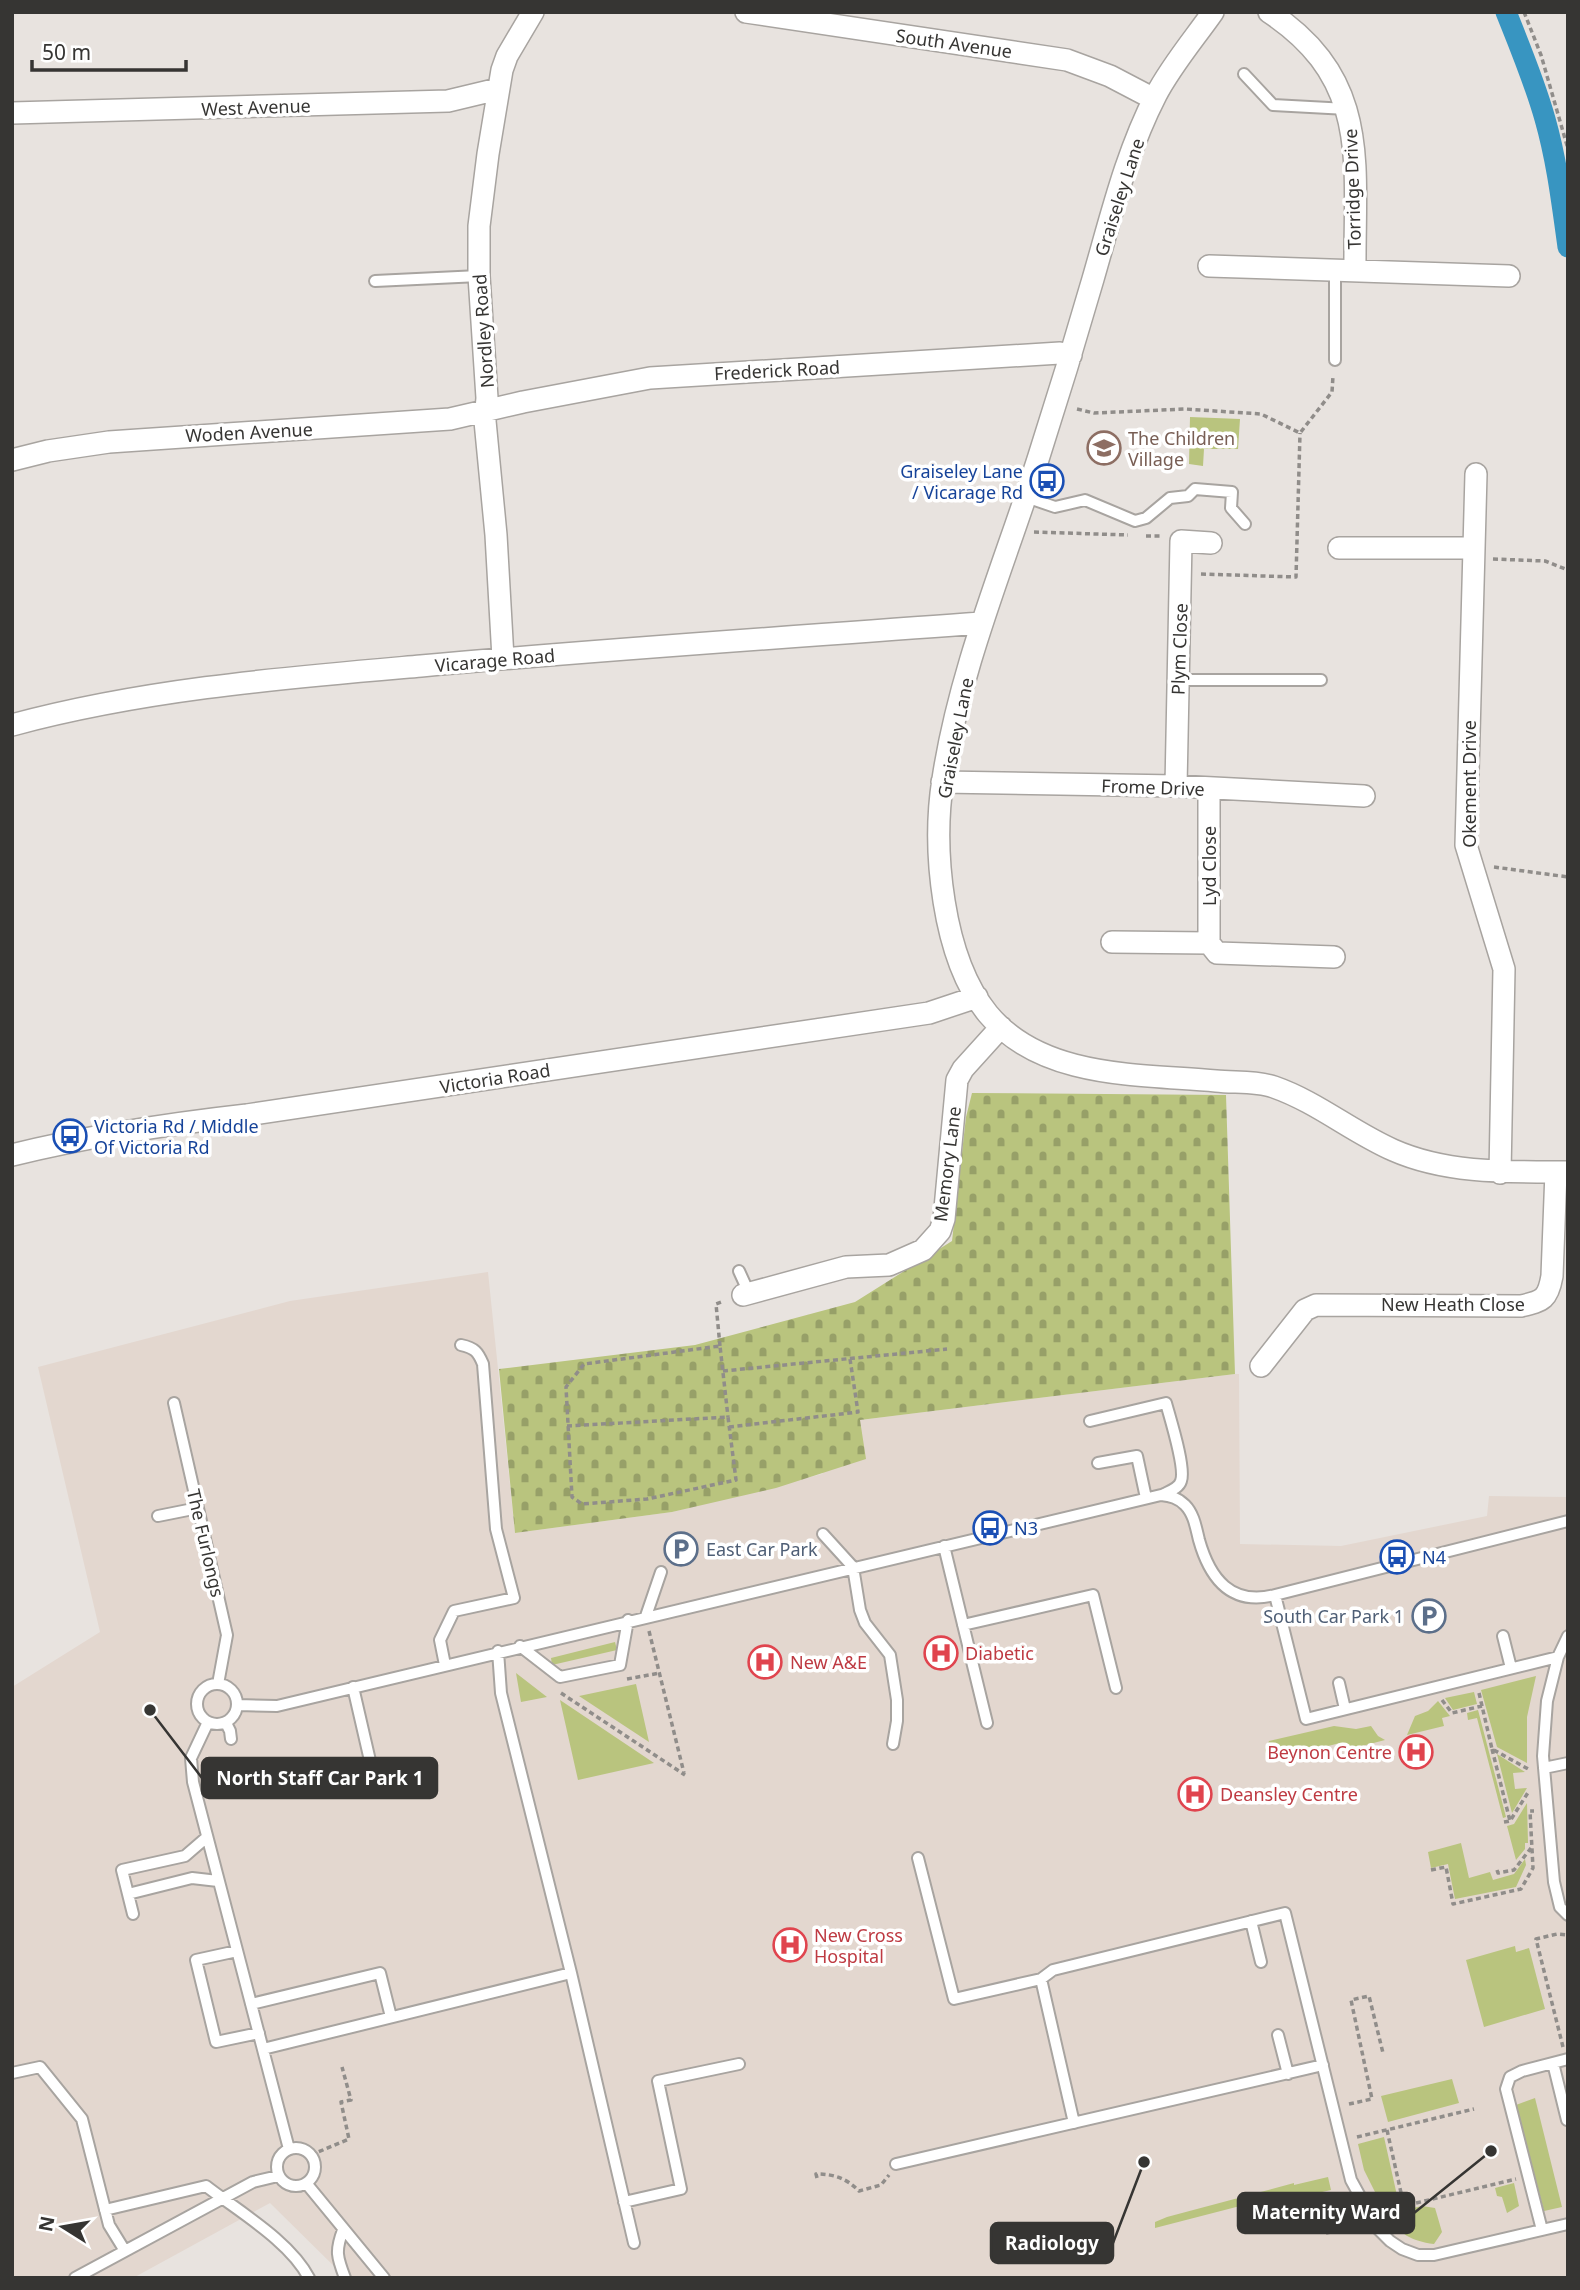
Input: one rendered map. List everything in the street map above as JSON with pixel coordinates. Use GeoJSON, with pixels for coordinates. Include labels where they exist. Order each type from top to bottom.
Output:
{"type":"FeatureCollection","features":[{"type":"Feature","properties":{"kind":"street","name":"Nordley Road"},"geometry":{"type":"LineString","coordinates":[[503,658],[486,410],[479,226],[498,89],[507,56],[533,12]]}},
{"type":"Feature","properties":{"kind":"street","name":"South Avenue"},"geometry":{"type":"LineString","coordinates":[[746,12],[1067,60],[1110,75],[1154,99]]}},
{"type":"Feature","properties":{"kind":"street","name":"Graiseley Lane"},"geometry":{"type":"LineString","coordinates":[[1213,12],[1163,82],[1131,152],[1026,497],[981,624],[959,705],[942,782],[940,835],[942,879],[948,918],[960,964],[977,997],[1001,1027],[1019,1042],[1057,1061],[1095,1069],[1271,1086],[1320,1108],[1394,1151],[1439,1164],[1500,1172],[1562,1172]]}},
{"type":"Feature","properties":{"kind":"street","name":"Torridge Drive"},"geometry":{"type":"LineString","coordinates":[[1269,12],[1297,34],[1322,61],[1340,89],[1347,109],[1354,139],[1345,271]]}},
{"type":"Feature","properties":{"kind":"street","name":"West Avenue"},"geometry":{"type":"LineString","coordinates":[[12,113],[448,101],[498,89]]}},
{"type":"Feature","properties":{"kind":"street"},"geometry":{"type":"LineString","coordinates":[[1209,266],[1509,276]]}},
{"type":"Feature","properties":{"kind":"street","name":"Frederick Road"},"geometry":{"type":"LineString","coordinates":[[486,410],[650,378],[1060,353],[1071,355]]}},
{"type":"Feature","properties":{"kind":"street","name":"Woden Avenue"},"geometry":{"type":"LineString","coordinates":[[12,460],[48,451],[109,442],[401,424],[450,419],[486,410]]}},
{"type":"Feature","properties":{"kind":"street","name":"Okement Drive"},"geometry":{"type":"LineString","coordinates":[[1476,474],[1466,845],[1504,969],[1500,1172]]}},
{"type":"Feature","properties":{"kind":"street"},"geometry":{"type":"LineString","coordinates":[[1181,541],[1211,543]]}},
{"type":"Feature","properties":{"kind":"street","name":"Plym Close"},"geometry":{"type":"LineString","coordinates":[[1176,786],[1181,541]]}},
{"type":"Feature","properties":{"kind":"street"},"geometry":{"type":"LineString","coordinates":[[1339,548],[1474,553]]}},
{"type":"Feature","properties":{"kind":"street","name":"Vicarage Road"},"geometry":{"type":"LineString","coordinates":[[12,725],[162,694],[270,680],[503,658],[981,624]]}},
{"type":"Feature","properties":{"kind":"street","name":"Frome Drive"},"geometry":{"type":"LineString","coordinates":[[942,782],[1176,786],[1364,796]]}},
{"type":"Feature","properties":{"kind":"street","name":"Lyd Close"},"geometry":{"type":"LineString","coordinates":[[1209,789],[1209,943]]}},
{"type":"Feature","properties":{"kind":"street"},"geometry":{"type":"LineString","coordinates":[[1112,942],[1209,943],[1217,953],[1334,957]]}},
{"type":"Feature","properties":{"kind":"street","name":"Victoria Road"},"geometry":{"type":"LineString","coordinates":[[12,1155],[71,1140],[182,1122],[247,1115],[929,1013],[977,997]]}},
{"type":"Feature","properties":{"kind":"street","name":"Memory Lane"},"geometry":{"type":"LineString","coordinates":[[746,1294],[846,1267],[889,1265],[923,1250],[940,1231],[944,1219],[957,1080],[963,1069],[1001,1027]]}},
{"type":"Feature","properties":{"kind":"street","name":"New Heath Close"},"geometry":{"type":"LineString","coordinates":[[1261,1366],[1305,1310],[1316,1305],[1521,1306],[1541,1301],[1549,1291],[1552,1276],[1562,1172]]}},
{"type":"Feature","properties":{"kind":"lane"},"geometry":{"type":"LineString","coordinates":[[1244,74],[1273,105],[1347,109]]}},
{"type":"Feature","properties":{"kind":"lane"},"geometry":{"type":"LineString","coordinates":[[1335,360],[1345,271]]}},
{"type":"Feature","properties":{"kind":"lane"},"geometry":{"type":"LineString","coordinates":[[375,281],[479,276]]}},
{"type":"Feature","properties":{"kind":"lane"},"geometry":{"type":"LineString","coordinates":[[1026,497],[1055,507],[1085,500],[1135,521],[1146,518],[1170,498],[1188,496],[1195,489],[1232,492],[1231,508],[1245,524]]}},
{"type":"Feature","properties":{"kind":"lane"},"geometry":{"type":"LineString","coordinates":[[1178,680],[1321,680]]}},
{"type":"Feature","properties":{"kind":"lane"},"geometry":{"type":"LineString","coordinates":[[739,1271],[746,1294]]}},
{"type":"Feature","properties":{"kind":"lane"},"geometry":{"type":"LineString","coordinates":[[445,1665],[440,1640],[454,1611],[514,1598],[496,1529],[483,1364],[478,1352],[472,1347],[461,1345]]}},
{"type":"Feature","properties":{"kind":"lane","name":"The Furlongs"},"geometry":{"type":"LineString","coordinates":[[174,1403],[227,1635],[218,1684]]}},
{"type":"Feature","properties":{"kind":"lane"},"geometry":{"type":"LineString","coordinates":[[238,1705],[277,1706],[498,1651],[1161,1495],[1174,1490],[1181,1481],[1182,1468],[1166,1403],[1090,1421]]}},
{"type":"Feature","properties":{"kind":"lane"},"geometry":{"type":"LineString","coordinates":[[1098,1463],[1137,1455],[1146,1498]]}},
{"type":"Feature","properties":{"kind":"lane"},"geometry":{"type":"LineString","coordinates":[[1161,1495],[1174,1496],[1191,1512],[1201,1547],[1213,1574],[1236,1594],[1250,1599],[1276,1595],[1568,1521]]}},
{"type":"Feature","properties":{"kind":"lane"},"geometry":{"type":"LineString","coordinates":[[158,1516],[198,1508]]}},
{"type":"Feature","properties":{"kind":"lane"},"geometry":{"type":"LineString","coordinates":[[823,1534],[853,1567],[860,1610],[890,1656],[897,1721],[893,1744]]}},
{"type":"Feature","properties":{"kind":"lane"},"geometry":{"type":"LineString","coordinates":[[944,1546],[986,1723]]}},
{"type":"Feature","properties":{"kind":"lane"},"geometry":{"type":"LineString","coordinates":[[646,1616],[661,1572]]}},
{"type":"Feature","properties":{"kind":"lane"},"geometry":{"type":"LineString","coordinates":[[963,1625],[1093,1595],[1115,1688]]}},
{"type":"Feature","properties":{"kind":"lane"},"geometry":{"type":"LineString","coordinates":[[1276,1595],[1306,1719],[1558,1657]]}},
{"type":"Feature","properties":{"kind":"lane"},"geometry":{"type":"LineString","coordinates":[[520,1646],[560,1676],[620,1665],[628,1620]]}},
{"type":"Feature","properties":{"kind":"lane"},"geometry":{"type":"LineString","coordinates":[[1503,1636],[1511,1668]]}},
{"type":"Feature","properties":{"kind":"lane"},"geometry":{"type":"LineString","coordinates":[[1568,1636],[1558,1657],[1543,1728],[1554,1882],[1560,1907],[1568,1915]]}},
{"type":"Feature","properties":{"kind":"lane"},"geometry":{"type":"LineString","coordinates":[[498,1651],[501,1693],[571,1973],[634,2243]]}},
{"type":"Feature","properties":{"kind":"lane"},"geometry":{"type":"LineString","coordinates":[[1339,1683],[1345,1709]]}},
{"type":"Feature","properties":{"kind":"lane"},"geometry":{"type":"LineString","coordinates":[[218,1684],[234,1692],[238,1705],[233,1717],[226,1723],[216,1725],[200,1715],[197,1703],[202,1690],[218,1684]]}},
{"type":"Feature","properties":{"kind":"lane"},"geometry":{"type":"LineString","coordinates":[[353,1687],[371,1765]]}},
{"type":"Feature","properties":{"kind":"lane"},"geometry":{"type":"LineString","coordinates":[[208,1722],[191,1758],[192,1782],[289,2149]]}},
{"type":"Feature","properties":{"kind":"lane"},"geometry":{"type":"LineString","coordinates":[[226,1723],[231,1740]]}},
{"type":"Feature","properties":{"kind":"lane"},"geometry":{"type":"LineString","coordinates":[[1544,1768],[1568,1763]]}},
{"type":"Feature","properties":{"kind":"lane"},"geometry":{"type":"LineString","coordinates":[[133,1914],[122,1870],[185,1856],[207,1837]]}},
{"type":"Feature","properties":{"kind":"lane"},"geometry":{"type":"LineString","coordinates":[[918,1858],[954,1999],[1041,1979],[1053,1970],[1285,1913],[1351,2180],[1378,2229],[1402,2249],[1418,2255],[1433,2255],[1568,2224]]}},
{"type":"Feature","properties":{"kind":"lane"},"geometry":{"type":"LineString","coordinates":[[128,1894],[192,1878],[218,1881]]}},
{"type":"Feature","properties":{"kind":"lane"},"geometry":{"type":"LineString","coordinates":[[1251,1921],[1261,1962]]}},
{"type":"Feature","properties":{"kind":"lane"},"geometry":{"type":"LineString","coordinates":[[237,1951],[196,1961],[216,2042],[259,2033]]}},
{"type":"Feature","properties":{"kind":"lane"},"geometry":{"type":"LineString","coordinates":[[251,2004],[380,1973],[391,2017]]}},
{"type":"Feature","properties":{"kind":"lane"},"geometry":{"type":"LineString","coordinates":[[263,2049],[571,1973]]}},
{"type":"Feature","properties":{"kind":"lane"},"geometry":{"type":"LineString","coordinates":[[1041,1979],[1074,2123]]}},
{"type":"Feature","properties":{"kind":"lane"},"geometry":{"type":"LineString","coordinates":[[1278,2035],[1288,2074]]}},
{"type":"Feature","properties":{"kind":"lane"},"geometry":{"type":"LineString","coordinates":[[1542,2230],[1506,2089],[1510,2077],[1522,2071],[1567,2059]]}},
{"type":"Feature","properties":{"kind":"lane"},"geometry":{"type":"LineString","coordinates":[[1553,2063],[1567,2120]]}},
{"type":"Feature","properties":{"kind":"lane"},"geometry":{"type":"LineString","coordinates":[[624,2202],[681,2189],[658,2081],[739,2064]]}},
{"type":"Feature","properties":{"kind":"lane"},"geometry":{"type":"LineString","coordinates":[[896,2164],[1323,2065]]}},
{"type":"Feature","properties":{"kind":"lane"},"geometry":{"type":"LineString","coordinates":[[12,2073],[40,2067],[82,2119],[109,2225],[125,2251]]}},
{"type":"Feature","properties":{"kind":"lane"},"geometry":{"type":"LineString","coordinates":[[301,2148],[311,2155],[314,2173],[306,2183],[288,2185],[278,2176],[276,2163],[283,2152],[289,2149],[301,2148]]}},
{"type":"Feature","properties":{"kind":"lane"},"geometry":{"type":"LineString","coordinates":[[75,2278],[253,2182],[278,2176]]}},
{"type":"Feature","properties":{"kind":"lane"},"geometry":{"type":"LineString","coordinates":[[306,2183],[384,2278]]}},
{"type":"Feature","properties":{"kind":"lane"},"geometry":{"type":"LineString","coordinates":[[106,2210],[206,2186],[290,2250],[309,2278]]}},
{"type":"Feature","properties":{"kind":"lane"},"geometry":{"type":"LineString","coordinates":[[344,2230],[337,2246],[338,2259],[345,2278]]}},
{"type":"Feature","properties":{"kind":"path"},"geometry":{"type":"LineString","coordinates":[[1524,12],[1541,55],[1568,149]]}},
{"type":"Feature","properties":{"kind":"path"},"geometry":{"type":"LineString","coordinates":[[1181,573],[1296,577],[1300,433],[1332,392],[1335,360]]}},
{"type":"Feature","properties":{"kind":"path"},"geometry":{"type":"LineString","coordinates":[[1056,402],[1094,413],[1185,409],[1261,414],[1300,433]]}},
{"type":"Feature","properties":{"kind":"path"},"geometry":{"type":"LineString","coordinates":[[1017,524],[1031,532],[1133,535]]}},
{"type":"Feature","properties":{"kind":"path"},"geometry":{"type":"LineString","coordinates":[[1145,536],[1171,537],[1181,541]]}},
{"type":"Feature","properties":{"kind":"path"},"geometry":{"type":"LineString","coordinates":[[1474,553],[1545,561],[1568,570]]}},
{"type":"Feature","properties":{"kind":"path"},"geometry":{"type":"LineString","coordinates":[[1471,863],[1568,877]]}},
{"type":"Feature","properties":{"kind":"path"},"geometry":{"type":"LineString","coordinates":[[720,1346],[584,1364],[566,1387],[572,1497],[582,1504],[647,1499],[736,1480],[716,1304],[746,1294]]}},
{"type":"Feature","properties":{"kind":"path"},"geometry":{"type":"LineString","coordinates":[[723,1371],[947,1349]]}},
{"type":"Feature","properties":{"kind":"path"},"geometry":{"type":"LineString","coordinates":[[729,1427],[858,1412],[850,1359]]}},
{"type":"Feature","properties":{"kind":"path"},"geometry":{"type":"LineString","coordinates":[[567,1426],[728,1417]]}},
{"type":"Feature","properties":{"kind":"path"},"geometry":{"type":"LineString","coordinates":[[560,1693],[685,1775],[646,1616]]}},
{"type":"Feature","properties":{"kind":"path"},"geometry":{"type":"LineString","coordinates":[[1475,1677],[1510,1821]]}},
{"type":"Feature","properties":{"kind":"path"},"geometry":{"type":"LineString","coordinates":[[1433,1688],[1452,1713],[1482,1706]]}},
{"type":"Feature","properties":{"kind":"path"},"geometry":{"type":"LineString","coordinates":[[1492,1748],[1531,1770],[1532,1778]]}},
{"type":"Feature","properties":{"kind":"path"},"geometry":{"type":"LineString","coordinates":[[1431,1870],[1446,1867],[1453,1904],[1521,1889],[1533,1868],[1530,1811],[1535,1811],[1532,1786],[1510,1821],[1504,1822]]}},
{"type":"Feature","properties":{"kind":"path"},"geometry":{"type":"LineString","coordinates":[[1497,1870],[1498,1873],[1514,1870],[1532,1846]]}},
{"type":"Feature","properties":{"kind":"path"},"geometry":{"type":"LineString","coordinates":[[1567,2059],[1536,1939],[1557,1934],[1568,1935]]}},
{"type":"Feature","properties":{"kind":"path"},"geometry":{"type":"LineString","coordinates":[[1333,2107],[1373,2099],[1351,2000],[1369,1996],[1383,2053]]}},
{"type":"Feature","properties":{"kind":"path"},"geometry":{"type":"LineString","coordinates":[[1562,2045],[1568,2037]]}},
{"type":"Feature","properties":{"kind":"path"},"geometry":{"type":"LineString","coordinates":[[311,2155],[349,2139],[341,2102],[351,2100],[342,2067]]}},
{"type":"Feature","properties":{"kind":"path"},"geometry":{"type":"LineString","coordinates":[[1341,2141],[1474,2109]]}},
{"type":"Feature","properties":{"kind":"path"},"geometry":{"type":"LineString","coordinates":[[1387,2130],[1404,2206]]}},
{"type":"Feature","properties":{"kind":"path"},"geometry":{"type":"LineString","coordinates":[[817,2178],[816,2174],[832,2174],[851,2183],[859,2191],[881,2185],[896,2164]]}},
{"type":"Feature","properties":{"kind":"path"},"geometry":{"type":"LineString","coordinates":[[1326,2233],[1345,2229],[1351,2217],[1346,2208],[1351,2202],[1360,2218],[1528,2176]]}},
{"type":"Feature","properties":{"kind":"shaded area","name":"New Cross Hospital"},"geometry":{"type":"Polygon","coordinates":[[[488,1272],[515,1533],[672,1512],[822,1474],[860,1420],[1235,1374],[1239,1374],[1240,1544],[1341,1546],[1487,1516],[1489,1496],[1568,1497],[1568,2278],[346,2278],[270,2203],[133,2278],[12,2278],[12,1687],[100,1632],[38,1367],[290,1301],[488,1272]]]}},
{"type":"Feature","properties":{"kind":"green space"},"geometry":{"type":"Polygon","coordinates":[[[1190,417],[1240,419],[1238,449],[1204,449],[1203,466],[1189,464],[1190,417]]]}},
{"type":"Feature","properties":{"kind":"green space"},"geometry":{"type":"Polygon","coordinates":[[[972,1093],[1226,1095],[1235,1374],[860,1420],[866,1459],[776,1488],[672,1512],[515,1533],[499,1369],[695,1345],[855,1302],[952,1241],[966,1117],[972,1093]]]}},
{"type":"Feature","properties":{"kind":"green space"},"geometry":{"type":"Polygon","coordinates":[[[615,1642],[617,1650],[552,1665],[551,1658],[615,1642]]]}},
{"type":"Feature","properties":{"kind":"green space"},"geometry":{"type":"Polygon","coordinates":[[[516,1673],[547,1697],[521,1702],[516,1673]]]}},
{"type":"Feature","properties":{"kind":"green space"},"geometry":{"type":"Polygon","coordinates":[[[1536,1676],[1527,1717],[1527,1763],[1497,1747],[1481,1690],[1536,1676]]]}},
{"type":"Feature","properties":{"kind":"green space"},"geometry":{"type":"Polygon","coordinates":[[[636,1684],[649,1742],[579,1696],[636,1684]]]}},
{"type":"Feature","properties":{"kind":"green space"},"geometry":{"type":"Polygon","coordinates":[[[1474,1692],[1477,1704],[1453,1710],[1445,1698],[1474,1692]]]}},
{"type":"Feature","properties":{"kind":"green space"},"geometry":{"type":"Polygon","coordinates":[[[560,1700],[654,1763],[578,1780],[560,1700]]]}},
{"type":"Feature","properties":{"kind":"green space"},"geometry":{"type":"Polygon","coordinates":[[[1438,1701],[1450,1716],[1442,1718],[1444,1726],[1407,1735],[1415,1716],[1428,1711],[1438,1701]]]}},
{"type":"Feature","properties":{"kind":"green space"},"geometry":{"type":"Polygon","coordinates":[[[1478,1710],[1506,1817],[1503,1818],[1477,1718],[1468,1720],[1467,1713],[1478,1710]]]}},
{"type":"Feature","properties":{"kind":"green space"},"geometry":{"type":"Polygon","coordinates":[[[1334,1726],[1356,1729],[1371,1726],[1378,1736],[1385,1740],[1343,1751],[1340,1743],[1320,1748],[1321,1756],[1286,1764],[1284,1757],[1268,1761],[1265,1750],[1269,1741],[1334,1726]]]}},
{"type":"Feature","properties":{"kind":"green space"},"geometry":{"type":"Polygon","coordinates":[[[1497,1754],[1525,1772],[1513,1773],[1515,1789],[1527,1788],[1512,1813],[1497,1754]]]}},
{"type":"Feature","properties":{"kind":"green space"},"geometry":{"type":"Polygon","coordinates":[[[1527,1803],[1528,1843],[1525,1843],[1525,1849],[1516,1860],[1507,1826],[1514,1824],[1527,1803]]]}},
{"type":"Feature","properties":{"kind":"green space"},"geometry":{"type":"Polygon","coordinates":[[[1461,1843],[1469,1878],[1490,1872],[1493,1880],[1514,1874],[1525,1859],[1526,1865],[1516,1887],[1455,1899],[1448,1864],[1431,1868],[1428,1852],[1461,1843]]]}},
{"type":"Feature","properties":{"kind":"green space"},"geometry":{"type":"Polygon","coordinates":[[[1515,1946],[1516,1952],[1529,1948],[1545,2009],[1484,2027],[1466,1960],[1515,1946]]]}},
{"type":"Feature","properties":{"kind":"green space"},"geometry":{"type":"Polygon","coordinates":[[[1452,2079],[1459,2103],[1388,2122],[1381,2096],[1452,2079]]]}},
{"type":"Feature","properties":{"kind":"green space"},"geometry":{"type":"Polygon","coordinates":[[[1535,2098],[1562,2207],[1544,2211],[1516,2105],[1535,2098]]]}},
{"type":"Feature","properties":{"kind":"green space"},"geometry":{"type":"Polygon","coordinates":[[[1384,2137],[1398,2200],[1381,2204],[1364,2170],[1358,2144],[1384,2137]]]}},
{"type":"Feature","properties":{"kind":"green space"},"geometry":{"type":"Polygon","coordinates":[[[1328,2177],[1331,2190],[1300,2197],[1286,2194],[1155,2228],[1155,2222],[1167,2217],[1294,2183],[1328,2177]]]}},
{"type":"Feature","properties":{"kind":"green space"},"geometry":{"type":"Polygon","coordinates":[[[1514,2183],[1519,2206],[1507,2213],[1502,2197],[1497,2196],[1495,2188],[1514,2183]]]}},
{"type":"Feature","properties":{"kind":"green space"},"geometry":{"type":"Polygon","coordinates":[[[1422,2206],[1435,2208],[1442,2232],[1434,2244],[1406,2235],[1387,2214],[1422,2206]]]}},
{"type":"Feature","properties":{"kind":"waterway"},"geometry":{"type":"LineString","coordinates":[[1506,12],[1532,79],[1549,135],[1568,247]]}},
{"type":"Feature","properties":{"kind":"place","name":"The Children Village"},"geometry":{"type":"Point","coordinates":[1104,448]}},
{"type":"Feature","properties":{"kind":"place","name":"Graiseley Lane / Vicarage Rd"},"geometry":{"type":"Point","coordinates":[1047,481]}},
{"type":"Feature","properties":{"kind":"place","name":"Victoria Rd / Middle Of Victoria Rd"},"geometry":{"type":"Point","coordinates":[70,1136]}},
{"type":"Feature","properties":{"kind":"place","name":"N3"},"geometry":{"type":"Point","coordinates":[990,1528]}},
{"type":"Feature","properties":{"kind":"place","name":"East Car Park"},"geometry":{"type":"Point","coordinates":[681,1549]}},
{"type":"Feature","properties":{"kind":"place","name":"N4"},"geometry":{"type":"Point","coordinates":[1397,1557]}},
{"type":"Feature","properties":{"kind":"place","name":"South Car Park 1"},"geometry":{"type":"Point","coordinates":[1429,1616]}},
{"type":"Feature","properties":{"kind":"place","name":"Diabetic"},"geometry":{"type":"Point","coordinates":[941,1653]}},
{"type":"Feature","properties":{"kind":"place","name":"New A&E"},"geometry":{"type":"Point","coordinates":[765,1662]}},
{"type":"Feature","properties":{"kind":"place","name":"North Staff Car Park 1"},"geometry":{"type":"Point","coordinates":[150,1710]}},
{"type":"Feature","properties":{"kind":"place","name":"Beynon Centre"},"geometry":{"type":"Point","coordinates":[1416,1752]}},
{"type":"Feature","properties":{"kind":"place","name":"Deansley Centre"},"geometry":{"type":"Point","coordinates":[1195,1794]}},
{"type":"Feature","properties":{"kind":"place","name":"New Cross Hospital"},"geometry":{"type":"Point","coordinates":[790,1945]}},
{"type":"Feature","properties":{"kind":"place","name":"Maternity Ward"},"geometry":{"type":"Point","coordinates":[1491,2151]}},
{"type":"Feature","properties":{"kind":"place","name":"Radiology"},"geometry":{"type":"Point","coordinates":[1144,2162]}}]}
